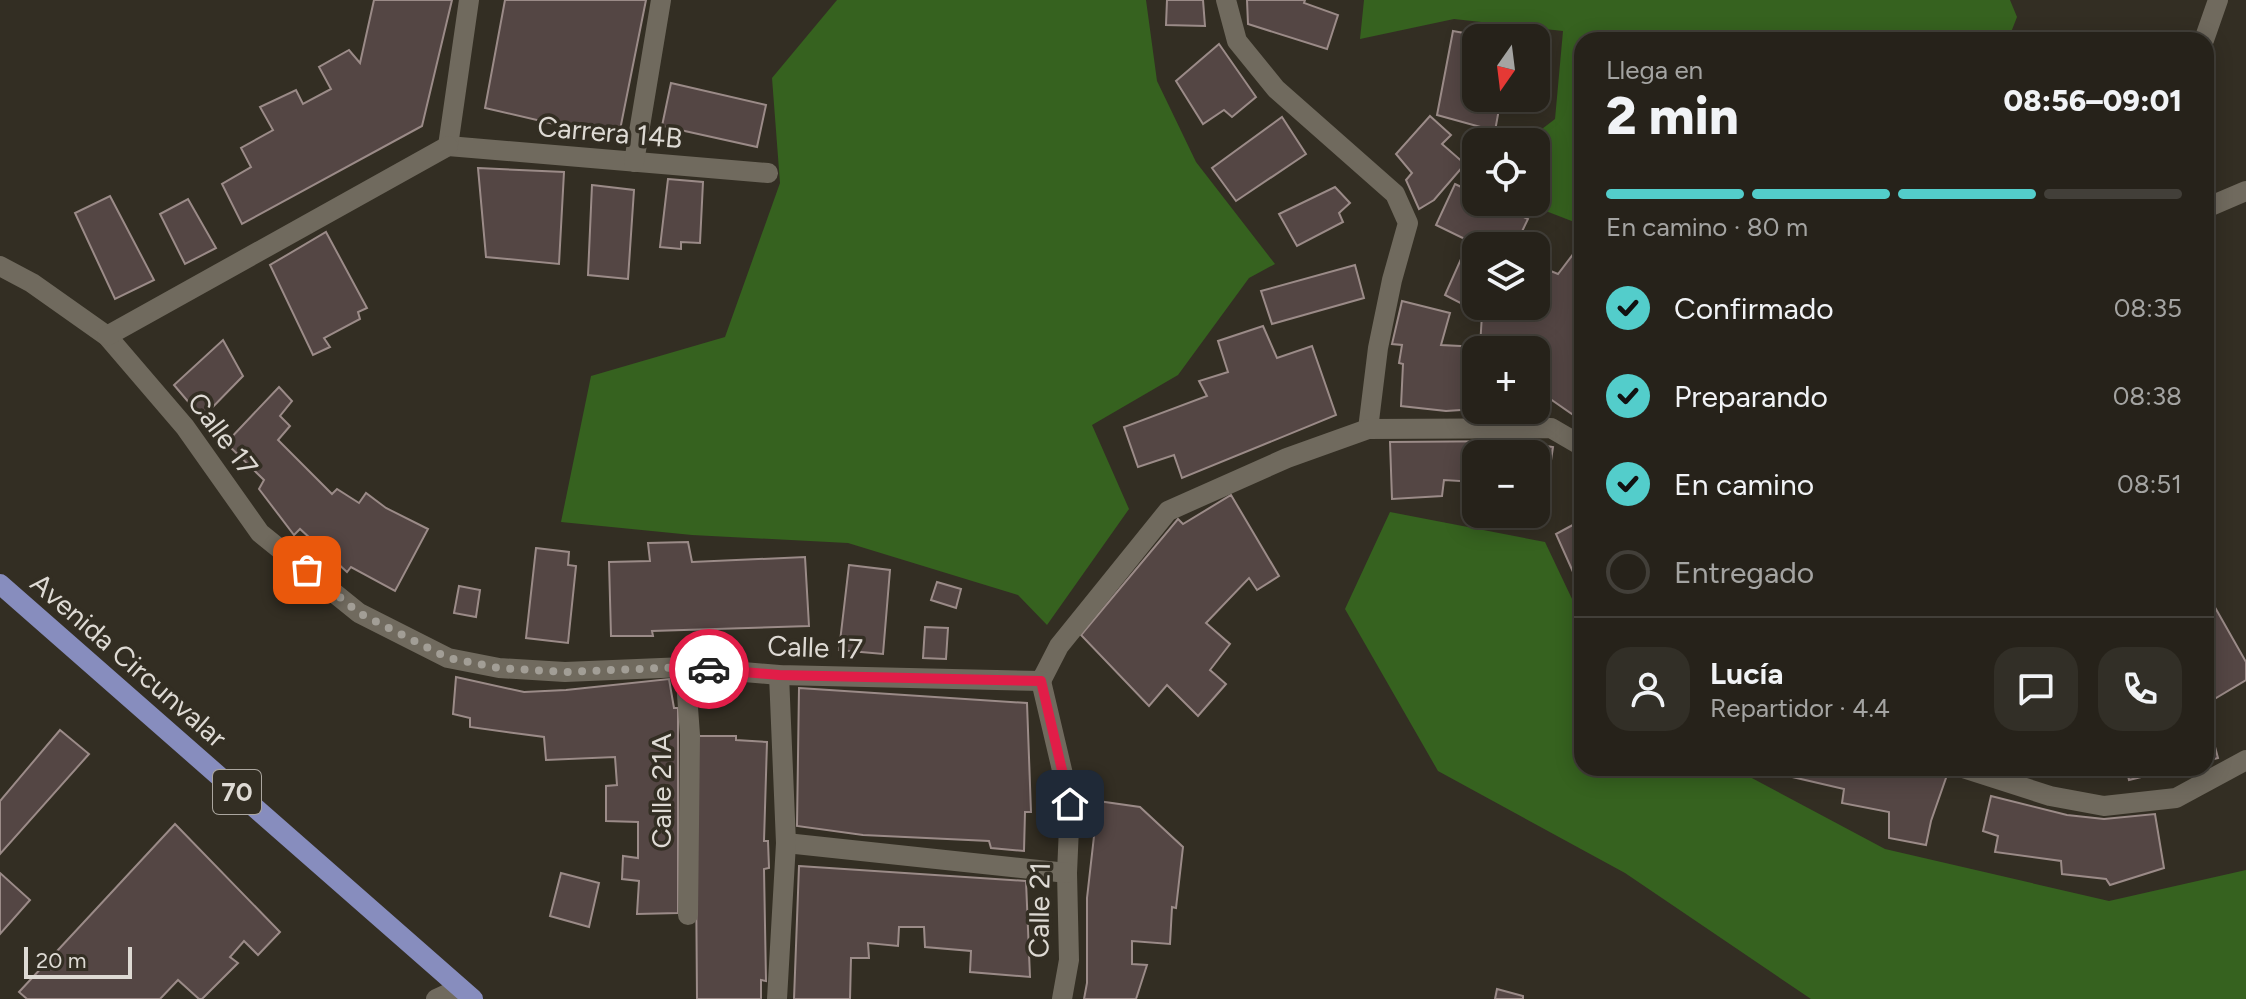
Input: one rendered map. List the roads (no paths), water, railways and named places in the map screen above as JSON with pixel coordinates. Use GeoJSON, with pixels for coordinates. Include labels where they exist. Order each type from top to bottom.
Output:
{"type":"FeatureCollection","features":[{"type":"Feature","properties":{"kind":"main road","name":"Avenida Circunvalar"},"geometry":{"type":"LineString","coordinates":[[0,584],[467,993]]}},
{"type":"Feature","properties":{"kind":"street"},"geometry":{"type":"LineString","coordinates":[[107,336],[448,146],[469,0]]}},
{"type":"Feature","properties":{"kind":"street"},"geometry":{"type":"LineString","coordinates":[[634,162],[661,0]]}},
{"type":"Feature","properties":{"kind":"street"},"geometry":{"type":"LineString","coordinates":[[1226,0],[1237,41],[1266,77],[1395,194],[1408,223],[1378,348],[1368,429]]}},
{"type":"Feature","properties":{"kind":"street"},"geometry":{"type":"LineString","coordinates":[[2207,32],[2218,0]]}},
{"type":"Feature","properties":{"kind":"street","name":"Carrera 14B"},"geometry":{"type":"LineString","coordinates":[[448,146],[768,173]]}},
{"type":"Feature","properties":{"kind":"street"},"geometry":{"type":"LineString","coordinates":[[2214,205],[2246,191]]}},
{"type":"Feature","properties":{"kind":"street","name":"Calle 17"},"geometry":{"type":"LineString","coordinates":[[0,266],[32,283],[107,336],[185,427],[260,533],[359,613],[448,658],[499,668],[565,672],[685,667],[779,675],[1041,681]]}},
{"type":"Feature","properties":{"kind":"street"},"geometry":{"type":"LineString","coordinates":[[1041,681],[1059,646],[1168,511],[1287,458],[1368,429],[1551,428],[1574,441]]}},
{"type":"Feature","properties":{"kind":"street","name":"Calle 21A"},"geometry":{"type":"LineString","coordinates":[[685,667],[690,735],[688,915]]}},
{"type":"Feature","properties":{"kind":"street"},"geometry":{"type":"LineString","coordinates":[[777,999],[786,843],[779,675]]}},
{"type":"Feature","properties":{"kind":"street","name":"Calle 21"},"geometry":{"type":"LineString","coordinates":[[1041,681],[1070,804],[1067,873],[1069,960],[1062,999]]}},
{"type":"Feature","properties":{"kind":"street"},"geometry":{"type":"LineString","coordinates":[[1988,776],[2050,796],[2104,806],[2176,798],[2246,760]]}},
{"type":"Feature","properties":{"kind":"street"},"geometry":{"type":"LineString","coordinates":[[786,843],[1067,873]]}},
{"type":"Feature","properties":{"kind":"street"},"geometry":{"type":"LineString","coordinates":[[436,999],[467,993]]}}]}
